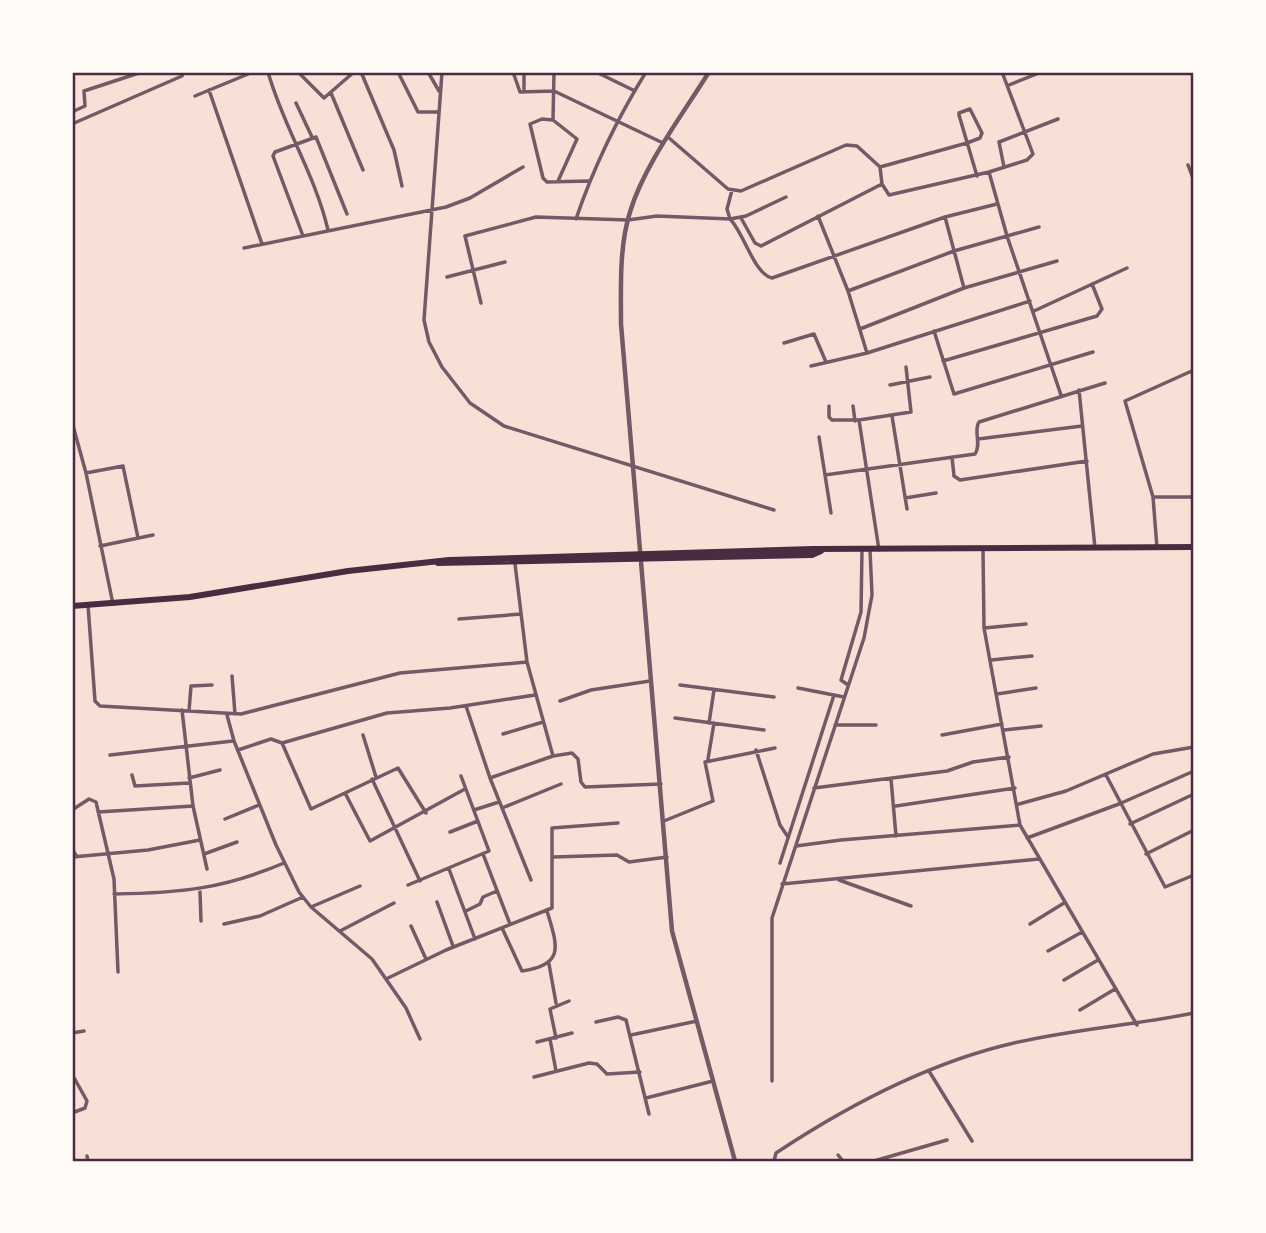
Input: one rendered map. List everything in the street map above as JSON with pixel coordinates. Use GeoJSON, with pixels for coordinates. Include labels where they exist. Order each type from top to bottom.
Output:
{"type":"FeatureCollection","features":[{"type":"Feature","properties":{"kind":"highway"},"geometry":{"type":"LineString","coordinates":[[436,563],[449,559],[639,557],[866,550],[1194,547]]}},
{"type":"Feature","properties":{"kind":"highway"},"geometry":{"type":"LineString","coordinates":[[72,606],[190,597],[348,571],[436,563],[515,564],[639,557]]}},
{"type":"Feature","properties":{"kind":"street"},"geometry":{"type":"LineString","coordinates":[[142,72],[84,91],[85,106],[72,113],[73,124],[182,76],[183,72]]}},
{"type":"Feature","properties":{"kind":"street"},"geometry":{"type":"LineString","coordinates":[[195,96],[253,72]]}},
{"type":"Feature","properties":{"kind":"street"},"geometry":{"type":"LineString","coordinates":[[268,72],[275,98],[297,142],[328,230]]}},
{"type":"Feature","properties":{"kind":"street"},"geometry":{"type":"LineString","coordinates":[[299,72],[322,97],[331,93],[351,73]]}},
{"type":"Feature","properties":{"kind":"street"},"geometry":{"type":"LineString","coordinates":[[361,72],[394,150],[402,186]]}},
{"type":"Feature","properties":{"kind":"street"},"geometry":{"type":"LineString","coordinates":[[398,72],[418,112],[438,112]]}},
{"type":"Feature","properties":{"kind":"street"},"geometry":{"type":"LineString","coordinates":[[428,72],[440,92]]}},
{"type":"Feature","properties":{"kind":"street"},"geometry":{"type":"LineString","coordinates":[[442,72],[424,320],[442,367],[470,403],[504,426],[774,510]]}},
{"type":"Feature","properties":{"kind":"street"},"geometry":{"type":"LineString","coordinates":[[513,72],[517,91],[554,92],[665,144]]}},
{"type":"Feature","properties":{"kind":"street"},"geometry":{"type":"LineString","coordinates":[[524,72],[524,92]]}},
{"type":"Feature","properties":{"kind":"street"},"geometry":{"type":"LineString","coordinates":[[553,120],[554,72]]}},
{"type":"Feature","properties":{"kind":"street"},"geometry":{"type":"LineString","coordinates":[[600,72],[635,91]]}},
{"type":"Feature","properties":{"kind":"street"},"geometry":{"type":"LineString","coordinates":[[576,219],[589,181],[617,121],[646,72]]}},
{"type":"Feature","properties":{"kind":"street"},"geometry":{"type":"LineString","coordinates":[[709,72],[635,198],[628,219],[621,324],[639,557],[668,857],[672,931],[735,1161]]}},
{"type":"Feature","properties":{"kind":"street"},"geometry":{"type":"LineString","coordinates":[[669,138],[732,190],[741,191],[846,145],[858,146],[880,166],[882,184],[887,194],[893,195],[977,176],[1031,158],[1033,150],[1002,72]]}},
{"type":"Feature","properties":{"kind":"street"},"geometry":{"type":"LineString","coordinates":[[1009,85],[1039,74]]}},
{"type":"Feature","properties":{"kind":"street"},"geometry":{"type":"LineString","coordinates":[[209,90],[262,244]]}},
{"type":"Feature","properties":{"kind":"street"},"geometry":{"type":"LineString","coordinates":[[331,93],[363,170]]}},
{"type":"Feature","properties":{"kind":"street"},"geometry":{"type":"LineString","coordinates":[[296,103],[312,136],[317,138],[347,214]]}},
{"type":"Feature","properties":{"kind":"street"},"geometry":{"type":"LineString","coordinates":[[880,166],[967,143],[980,138],[982,132],[970,108],[959,113],[967,143],[977,176]]}},
{"type":"Feature","properties":{"kind":"street"},"geometry":{"type":"LineString","coordinates":[[558,181],[577,139],[553,120],[534,121],[531,128],[543,178],[547,182],[589,181]]}},
{"type":"Feature","properties":{"kind":"street"},"geometry":{"type":"LineString","coordinates":[[1004,167],[999,142],[1058,120]]}},
{"type":"Feature","properties":{"kind":"street"},"geometry":{"type":"LineString","coordinates":[[303,236],[273,154],[312,136]]}},
{"type":"Feature","properties":{"kind":"street"},"geometry":{"type":"LineString","coordinates":[[1188,165],[1194,181]]}},
{"type":"Feature","properties":{"kind":"street"},"geometry":{"type":"LineString","coordinates":[[244,248],[430,210],[470,198],[523,167]]}},
{"type":"Feature","properties":{"kind":"street"},"geometry":{"type":"LineString","coordinates":[[989,172],[1007,236],[1061,395]]}},
{"type":"Feature","properties":{"kind":"street"},"geometry":{"type":"LineString","coordinates":[[741,218],[755,243],[761,246],[882,184]]}},
{"type":"Feature","properties":{"kind":"street"},"geometry":{"type":"LineString","coordinates":[[732,190],[727,209],[730,219],[747,242],[758,268],[766,277],[945,218],[998,204]]}},
{"type":"Feature","properties":{"kind":"street"},"geometry":{"type":"LineString","coordinates":[[481,303],[464,240],[467,234],[536,217],[741,218],[786,197]]}},
{"type":"Feature","properties":{"kind":"street"},"geometry":{"type":"LineString","coordinates":[[818,216],[848,291],[867,353]]}},
{"type":"Feature","properties":{"kind":"street"},"geometry":{"type":"LineString","coordinates":[[945,218],[964,288]]}},
{"type":"Feature","properties":{"kind":"street"},"geometry":{"type":"LineString","coordinates":[[848,291],[954,251],[1039,227]]}},
{"type":"Feature","properties":{"kind":"street"},"geometry":{"type":"LineString","coordinates":[[860,329],[964,288],[1057,261]]}},
{"type":"Feature","properties":{"kind":"street"},"geometry":{"type":"LineString","coordinates":[[447,277],[505,262]]}},
{"type":"Feature","properties":{"kind":"street"},"geometry":{"type":"LineString","coordinates":[[1034,311],[1127,268]]}},
{"type":"Feature","properties":{"kind":"street"},"geometry":{"type":"LineString","coordinates":[[943,361],[1100,314],[1102,309],[1092,284]]}},
{"type":"Feature","properties":{"kind":"street"},"geometry":{"type":"LineString","coordinates":[[811,366],[867,353],[1031,301]]}},
{"type":"Feature","properties":{"kind":"street"},"geometry":{"type":"LineString","coordinates":[[934,331],[954,394],[1093,352]]}},
{"type":"Feature","properties":{"kind":"street"},"geometry":{"type":"LineString","coordinates":[[784,343],[814,334],[826,362]]}},
{"type":"Feature","properties":{"kind":"street"},"geometry":{"type":"LineString","coordinates":[[829,406],[830,420],[857,421],[912,411],[906,366]]}},
{"type":"Feature","properties":{"kind":"street"},"geometry":{"type":"LineString","coordinates":[[1157,548],[1153,498],[1125,401],[1194,370]]}},
{"type":"Feature","properties":{"kind":"street"},"geometry":{"type":"LineString","coordinates":[[890,385],[930,377]]}},
{"type":"Feature","properties":{"kind":"street"},"geometry":{"type":"LineString","coordinates":[[825,475],[975,454],[979,422],[1105,383]]}},
{"type":"Feature","properties":{"kind":"street"},"geometry":{"type":"LineString","coordinates":[[1079,390],[1095,549]]}},
{"type":"Feature","properties":{"kind":"street"},"geometry":{"type":"LineString","coordinates":[[853,406],[879,550]]}},
{"type":"Feature","properties":{"kind":"street"},"geometry":{"type":"LineString","coordinates":[[892,416],[907,509]]}},
{"type":"Feature","properties":{"kind":"street"},"geometry":{"type":"LineString","coordinates":[[72,422],[86,473],[113,604]]}},
{"type":"Feature","properties":{"kind":"street"},"geometry":{"type":"LineString","coordinates":[[978,439],[1082,426]]}},
{"type":"Feature","properties":{"kind":"street"},"geometry":{"type":"LineString","coordinates":[[819,437],[831,513]]}},
{"type":"Feature","properties":{"kind":"street"},"geometry":{"type":"LineString","coordinates":[[952,457],[954,476],[960,480],[1087,461]]}},
{"type":"Feature","properties":{"kind":"street"},"geometry":{"type":"LineString","coordinates":[[86,473],[123,466],[138,538]]}},
{"type":"Feature","properties":{"kind":"street"},"geometry":{"type":"LineString","coordinates":[[905,498],[936,494]]}},
{"type":"Feature","properties":{"kind":"street"},"geometry":{"type":"LineString","coordinates":[[1153,498],[1194,497]]}},
{"type":"Feature","properties":{"kind":"street"},"geometry":{"type":"LineString","coordinates":[[100,546],[153,535]]}},
{"type":"Feature","properties":{"kind":"street"},"geometry":{"type":"LineString","coordinates":[[984,549],[984,628],[1019,804],[1020,825],[1137,1025]]}},
{"type":"Feature","properties":{"kind":"street"},"geometry":{"type":"LineString","coordinates":[[772,1081],[771,933],[782,884],[870,617],[866,550]]}},
{"type":"Feature","properties":{"kind":"street"},"geometry":{"type":"LineString","coordinates":[[848,685],[841,680],[861,612],[866,550]]}},
{"type":"Feature","properties":{"kind":"street"},"geometry":{"type":"LineString","coordinates":[[515,564],[527,663],[553,756]]}},
{"type":"Feature","properties":{"kind":"street"},"geometry":{"type":"LineString","coordinates":[[88,605],[97,704],[227,715],[400,673],[527,663]]}},
{"type":"Feature","properties":{"kind":"street"},"geometry":{"type":"LineString","coordinates":[[459,619],[521,614]]}},
{"type":"Feature","properties":{"kind":"street"},"geometry":{"type":"LineString","coordinates":[[984,628],[1026,624]]}},
{"type":"Feature","properties":{"kind":"street"},"geometry":{"type":"LineString","coordinates":[[991,660],[1032,656]]}},
{"type":"Feature","properties":{"kind":"street"},"geometry":{"type":"LineString","coordinates":[[232,676],[235,714]]}},
{"type":"Feature","properties":{"kind":"street"},"geometry":{"type":"LineString","coordinates":[[560,701],[590,690],[650,681]]}},
{"type":"Feature","properties":{"kind":"street"},"geometry":{"type":"LineString","coordinates":[[189,711],[191,685],[212,685]]}},
{"type":"Feature","properties":{"kind":"street"},"geometry":{"type":"LineString","coordinates":[[680,685],[774,697]]}},
{"type":"Feature","properties":{"kind":"street"},"geometry":{"type":"LineString","coordinates":[[798,688],[844,697]]}},
{"type":"Feature","properties":{"kind":"street"},"geometry":{"type":"LineString","coordinates":[[997,694],[1036,688]]}},
{"type":"Feature","properties":{"kind":"street"},"geometry":{"type":"LineString","coordinates":[[664,821],[713,801],[714,796],[704,769],[708,760],[715,690]]}},
{"type":"Feature","properties":{"kind":"street"},"geometry":{"type":"LineString","coordinates":[[238,750],[271,739],[282,743],[387,713],[466,706],[535,695]]}},
{"type":"Feature","properties":{"kind":"street"},"geometry":{"type":"LineString","coordinates":[[780,863],[834,695]]}},
{"type":"Feature","properties":{"kind":"street"},"geometry":{"type":"LineString","coordinates":[[466,706],[490,778],[531,880]]}},
{"type":"Feature","properties":{"kind":"street"},"geometry":{"type":"LineString","coordinates":[[183,710],[192,806],[207,869]]}},
{"type":"Feature","properties":{"kind":"street"},"geometry":{"type":"LineString","coordinates":[[227,715],[234,741],[284,863],[303,897],[372,959],[406,1008],[420,1039]]}},
{"type":"Feature","properties":{"kind":"street"},"geometry":{"type":"LineString","coordinates":[[675,718],[764,730]]}},
{"type":"Feature","properties":{"kind":"street"},"geometry":{"type":"LineString","coordinates":[[502,734],[543,722]]}},
{"type":"Feature","properties":{"kind":"street"},"geometry":{"type":"LineString","coordinates":[[942,735],[1003,724]]}},
{"type":"Feature","properties":{"kind":"street"},"geometry":{"type":"LineString","coordinates":[[835,725],[876,725]]}},
{"type":"Feature","properties":{"kind":"street"},"geometry":{"type":"LineString","coordinates":[[1004,730],[1041,726]]}},
{"type":"Feature","properties":{"kind":"street"},"geometry":{"type":"LineString","coordinates":[[363,736],[374,778],[419,881]]}},
{"type":"Feature","properties":{"kind":"street"},"geometry":{"type":"LineString","coordinates":[[110,755],[234,741]]}},
{"type":"Feature","properties":{"kind":"street"},"geometry":{"type":"LineString","coordinates":[[282,743],[311,809],[374,778],[400,769],[425,813]]}},
{"type":"Feature","properties":{"kind":"street"},"geometry":{"type":"LineString","coordinates":[[1019,804],[1106,775],[1153,754],[1194,747]]}},
{"type":"Feature","properties":{"kind":"street"},"geometry":{"type":"LineString","coordinates":[[708,760],[775,748]]}},
{"type":"Feature","properties":{"kind":"street"},"geometry":{"type":"LineString","coordinates":[[756,750],[780,825],[788,837]]}},
{"type":"Feature","properties":{"kind":"street"},"geometry":{"type":"LineString","coordinates":[[490,778],[553,756],[577,755],[581,782],[585,787],[661,783]]}},
{"type":"Feature","properties":{"kind":"street"},"geometry":{"type":"LineString","coordinates":[[814,788],[891,779],[1009,757]]}},
{"type":"Feature","properties":{"kind":"street"},"geometry":{"type":"LineString","coordinates":[[132,775],[135,786],[189,781],[220,770]]}},
{"type":"Feature","properties":{"kind":"street"},"geometry":{"type":"LineString","coordinates":[[1027,838],[1119,804],[1194,771]]}},
{"type":"Feature","properties":{"kind":"street"},"geometry":{"type":"LineString","coordinates":[[1106,775],[1165,887],[1194,875]]}},
{"type":"Feature","properties":{"kind":"street"},"geometry":{"type":"LineString","coordinates":[[408,885],[489,851],[461,776]]}},
{"type":"Feature","properties":{"kind":"street"},"geometry":{"type":"LineString","coordinates":[[891,779],[896,836]]}},
{"type":"Feature","properties":{"kind":"street"},"geometry":{"type":"LineString","coordinates":[[502,808],[561,784]]}},
{"type":"Feature","properties":{"kind":"street"},"geometry":{"type":"LineString","coordinates":[[895,806],[1015,788]]}},
{"type":"Feature","properties":{"kind":"street"},"geometry":{"type":"LineString","coordinates":[[345,793],[368,840],[425,813],[465,789]]}},
{"type":"Feature","properties":{"kind":"street"},"geometry":{"type":"LineString","coordinates":[[1130,824],[1194,794]]}},
{"type":"Feature","properties":{"kind":"street"},"geometry":{"type":"LineString","coordinates":[[72,810],[92,798],[98,812],[109,855],[114,894],[118,972]]}},
{"type":"Feature","properties":{"kind":"street"},"geometry":{"type":"LineString","coordinates":[[474,810],[499,802]]}},
{"type":"Feature","properties":{"kind":"street"},"geometry":{"type":"LineString","coordinates":[[225,819],[260,805]]}},
{"type":"Feature","properties":{"kind":"street"},"geometry":{"type":"LineString","coordinates":[[98,812],[192,806]]}},
{"type":"Feature","properties":{"kind":"street"},"geometry":{"type":"LineString","coordinates":[[450,832],[478,821]]}},
{"type":"Feature","properties":{"kind":"street"},"geometry":{"type":"LineString","coordinates":[[386,979],[453,946],[547,911],[554,903],[552,830],[556,826],[618,823]]}},
{"type":"Feature","properties":{"kind":"street"},"geometry":{"type":"LineString","coordinates":[[795,847],[1020,825]]}},
{"type":"Feature","properties":{"kind":"street"},"geometry":{"type":"LineString","coordinates":[[1146,854],[1194,830]]}},
{"type":"Feature","properties":{"kind":"street"},"geometry":{"type":"LineString","coordinates":[[72,849],[74,857],[109,855],[200,840]]}},
{"type":"Feature","properties":{"kind":"street"},"geometry":{"type":"LineString","coordinates":[[204,854],[237,842]]}},
{"type":"Feature","properties":{"kind":"street"},"geometry":{"type":"LineString","coordinates":[[483,854],[510,924]]}},
{"type":"Feature","properties":{"kind":"street"},"geometry":{"type":"LineString","coordinates":[[553,857],[617,855],[629,862],[668,857]]}},
{"type":"Feature","properties":{"kind":"street"},"geometry":{"type":"LineString","coordinates":[[782,884],[1039,859]]}},
{"type":"Feature","properties":{"kind":"street"},"geometry":{"type":"LineString","coordinates":[[114,894],[200,891],[248,878],[284,863]]}},
{"type":"Feature","properties":{"kind":"street"},"geometry":{"type":"LineString","coordinates":[[449,869],[475,939]]}},
{"type":"Feature","properties":{"kind":"street"},"geometry":{"type":"LineString","coordinates":[[837,879],[911,906]]}},
{"type":"Feature","properties":{"kind":"street"},"geometry":{"type":"LineString","coordinates":[[311,907],[360,886]]}},
{"type":"Feature","properties":{"kind":"street"},"geometry":{"type":"LineString","coordinates":[[200,891],[201,921]]}},
{"type":"Feature","properties":{"kind":"street"},"geometry":{"type":"LineString","coordinates":[[465,911],[480,904],[482,897],[497,891]]}},
{"type":"Feature","properties":{"kind":"street"},"geometry":{"type":"LineString","coordinates":[[224,924],[260,916],[303,897]]}},
{"type":"Feature","properties":{"kind":"street"},"geometry":{"type":"LineString","coordinates":[[437,902],[453,946]]}},
{"type":"Feature","properties":{"kind":"street"},"geometry":{"type":"LineString","coordinates":[[340,931],[394,903]]}},
{"type":"Feature","properties":{"kind":"street"},"geometry":{"type":"LineString","coordinates":[[1030,924],[1065,903]]}},
{"type":"Feature","properties":{"kind":"street"},"geometry":{"type":"LineString","coordinates":[[502,928],[522,971],[548,964],[554,958],[556,945],[547,911]]}},
{"type":"Feature","properties":{"kind":"street"},"geometry":{"type":"LineString","coordinates":[[411,926],[426,959]]}},
{"type":"Feature","properties":{"kind":"street"},"geometry":{"type":"LineString","coordinates":[[1048,951],[1082,932]]}},
{"type":"Feature","properties":{"kind":"street"},"geometry":{"type":"LineString","coordinates":[[1064,981],[1098,960]]}},
{"type":"Feature","properties":{"kind":"street"},"geometry":{"type":"LineString","coordinates":[[548,964],[556,1004]]}},
{"type":"Feature","properties":{"kind":"street"},"geometry":{"type":"LineString","coordinates":[[1080,1010],[1115,989]]}},
{"type":"Feature","properties":{"kind":"street"},"geometry":{"type":"LineString","coordinates":[[556,1038],[550,1009],[556,1004],[569,1001]]}},
{"type":"Feature","properties":{"kind":"street"},"geometry":{"type":"LineString","coordinates":[[774,1161],[776,1153],[789,1145],[929,1071],[1015,1042],[1137,1025],[1194,1013]]}},
{"type":"Feature","properties":{"kind":"street"},"geometry":{"type":"LineString","coordinates":[[596,1022],[623,1017],[631,1035],[649,1114]]}},
{"type":"Feature","properties":{"kind":"street"},"geometry":{"type":"LineString","coordinates":[[631,1035],[697,1021]]}},
{"type":"Feature","properties":{"kind":"street"},"geometry":{"type":"LineString","coordinates":[[72,1033],[84,1031]]}},
{"type":"Feature","properties":{"kind":"street"},"geometry":{"type":"LineString","coordinates":[[537,1042],[572,1033]]}},
{"type":"Feature","properties":{"kind":"street"},"geometry":{"type":"LineString","coordinates":[[550,1039],[556,1071]]}},
{"type":"Feature","properties":{"kind":"street"},"geometry":{"type":"LineString","coordinates":[[534,1077],[593,1063],[607,1074],[640,1072]]}},
{"type":"Feature","properties":{"kind":"street"},"geometry":{"type":"LineString","coordinates":[[929,1071],[972,1141]]}},
{"type":"Feature","properties":{"kind":"street"},"geometry":{"type":"LineString","coordinates":[[72,1073],[85,1094],[86,1106],[72,1114]]}},
{"type":"Feature","properties":{"kind":"street"},"geometry":{"type":"LineString","coordinates":[[646,1098],[713,1081]]}},
{"type":"Feature","properties":{"kind":"street"},"geometry":{"type":"LineString","coordinates":[[72,1086],[77,1084]]}},
{"type":"Feature","properties":{"kind":"street"},"geometry":{"type":"LineString","coordinates":[[874,1161],[947,1140]]}},
{"type":"Feature","properties":{"kind":"street"},"geometry":{"type":"LineString","coordinates":[[838,1155],[843,1161]]}}]}
